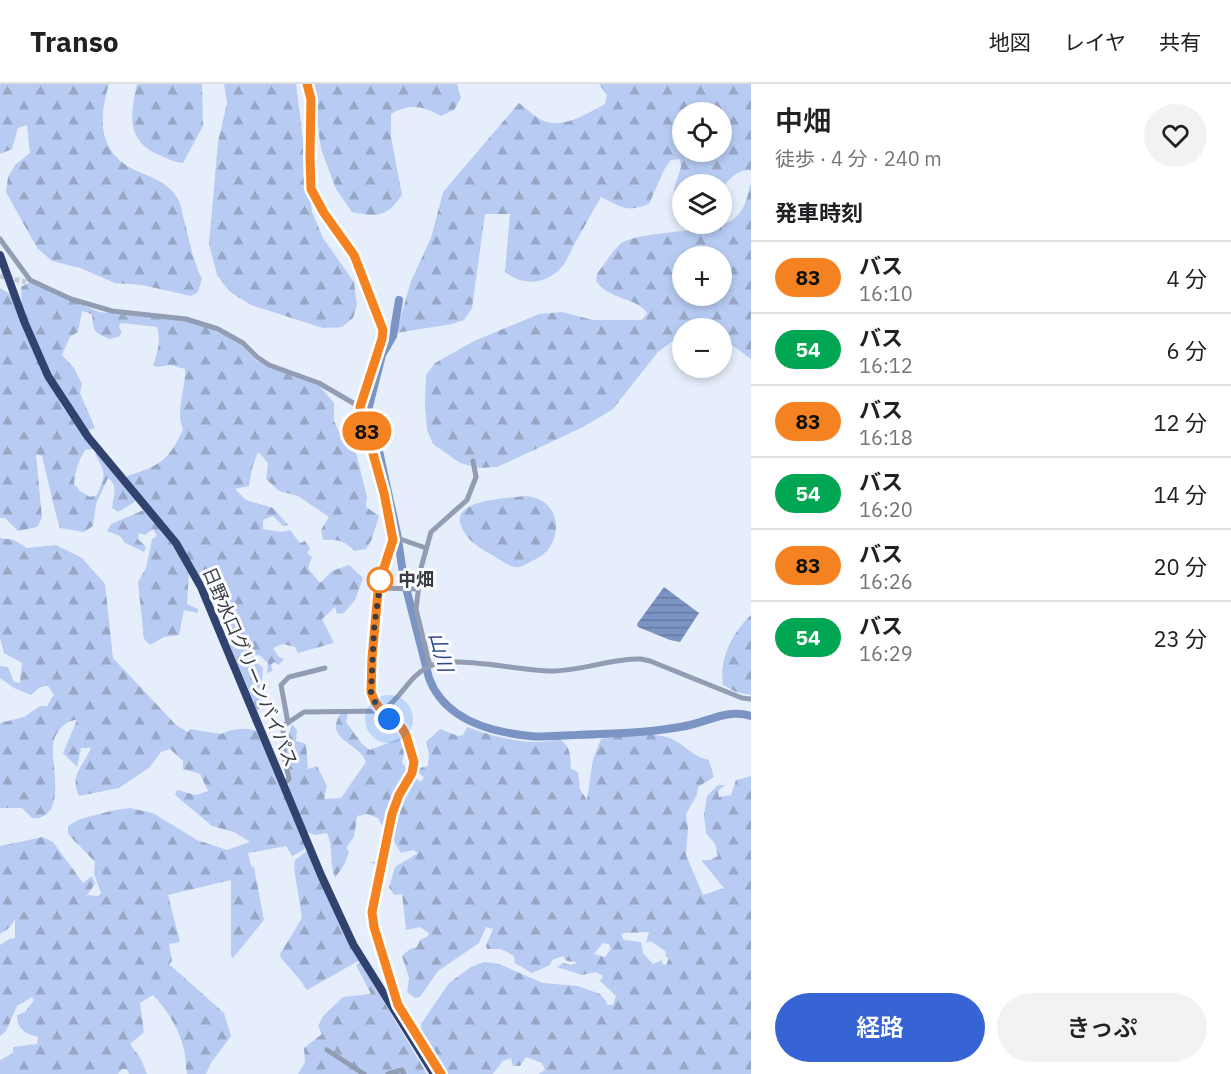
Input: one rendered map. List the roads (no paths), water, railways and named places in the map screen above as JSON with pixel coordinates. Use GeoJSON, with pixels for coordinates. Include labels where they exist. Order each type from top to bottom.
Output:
{"type":"FeatureCollection","features":[{"type":"Feature","properties":{"kind":"highway","name":"日野水口グリーンバイパス"},"geometry":{"type":"LineString","coordinates":[[0,255],[24,321],[48,376],[88,437],[176,543],[201,587],[352,944],[434,1074]]}},
{"type":"Feature","properties":{"kind":"main road"},"geometry":{"type":"LineString","coordinates":[[307,84],[311,99],[311,189],[324,213],[354,255],[383,330],[360,407],[396,538],[379,588],[371,692],[375,702],[386,716],[402,728],[414,762],[412,773],[399,795],[392,814],[373,902],[374,927],[398,1005],[441,1074]]}},
{"type":"Feature","properties":{"kind":"street"},"geometry":{"type":"LineString","coordinates":[[0,239],[28,281],[70,299],[112,311],[186,319],[218,329],[243,343],[256,357],[269,365],[319,383],[360,407]]}},
{"type":"Feature","properties":{"kind":"street"},"geometry":{"type":"LineString","coordinates":[[428,667],[416,609],[417,589],[431,532],[467,500],[476,477],[473,461]]}},
{"type":"Feature","properties":{"kind":"street"},"geometry":{"type":"LineString","coordinates":[[396,538],[426,548]]}},
{"type":"Feature","properties":{"kind":"street"},"geometry":{"type":"LineString","coordinates":[[379,588],[417,589]]}},
{"type":"Feature","properties":{"kind":"street"},"geometry":{"type":"LineString","coordinates":[[284,784],[290,779],[284,756],[283,726],[304,712],[382,711],[428,667],[444,663],[559,671],[641,659],[742,698],[751,699]]}},
{"type":"Feature","properties":{"kind":"street"},"geometry":{"type":"LineString","coordinates":[[288,723],[279,684],[289,677],[325,669]]}},
{"type":"Feature","properties":{"kind":"street"},"geometry":{"type":"LineString","coordinates":[[327,1050],[364,1074]]}},
{"type":"Feature","properties":{"kind":"street"},"geometry":{"type":"LineString","coordinates":[[388,1074],[402,1070],[405,1074]]}},
{"type":"Feature","properties":{"kind":"waterway","name":"山川"},"geometry":{"type":"LineString","coordinates":[[399,300],[393,336],[382,355],[367,414],[379,451],[397,533],[404,580],[429,678],[445,704],[470,721],[484,727],[536,737],[641,732],[689,725],[724,715],[751,716]]}},
{"type":"Feature","properties":{"kind":"tunnel"},"geometry":{"type":"LineString","coordinates":[[0,276],[26,282]]}},
{"type":"Feature","properties":{"kind":"place","name":"中畑"},"geometry":{"type":"Point","coordinates":[380,580]}}]}
